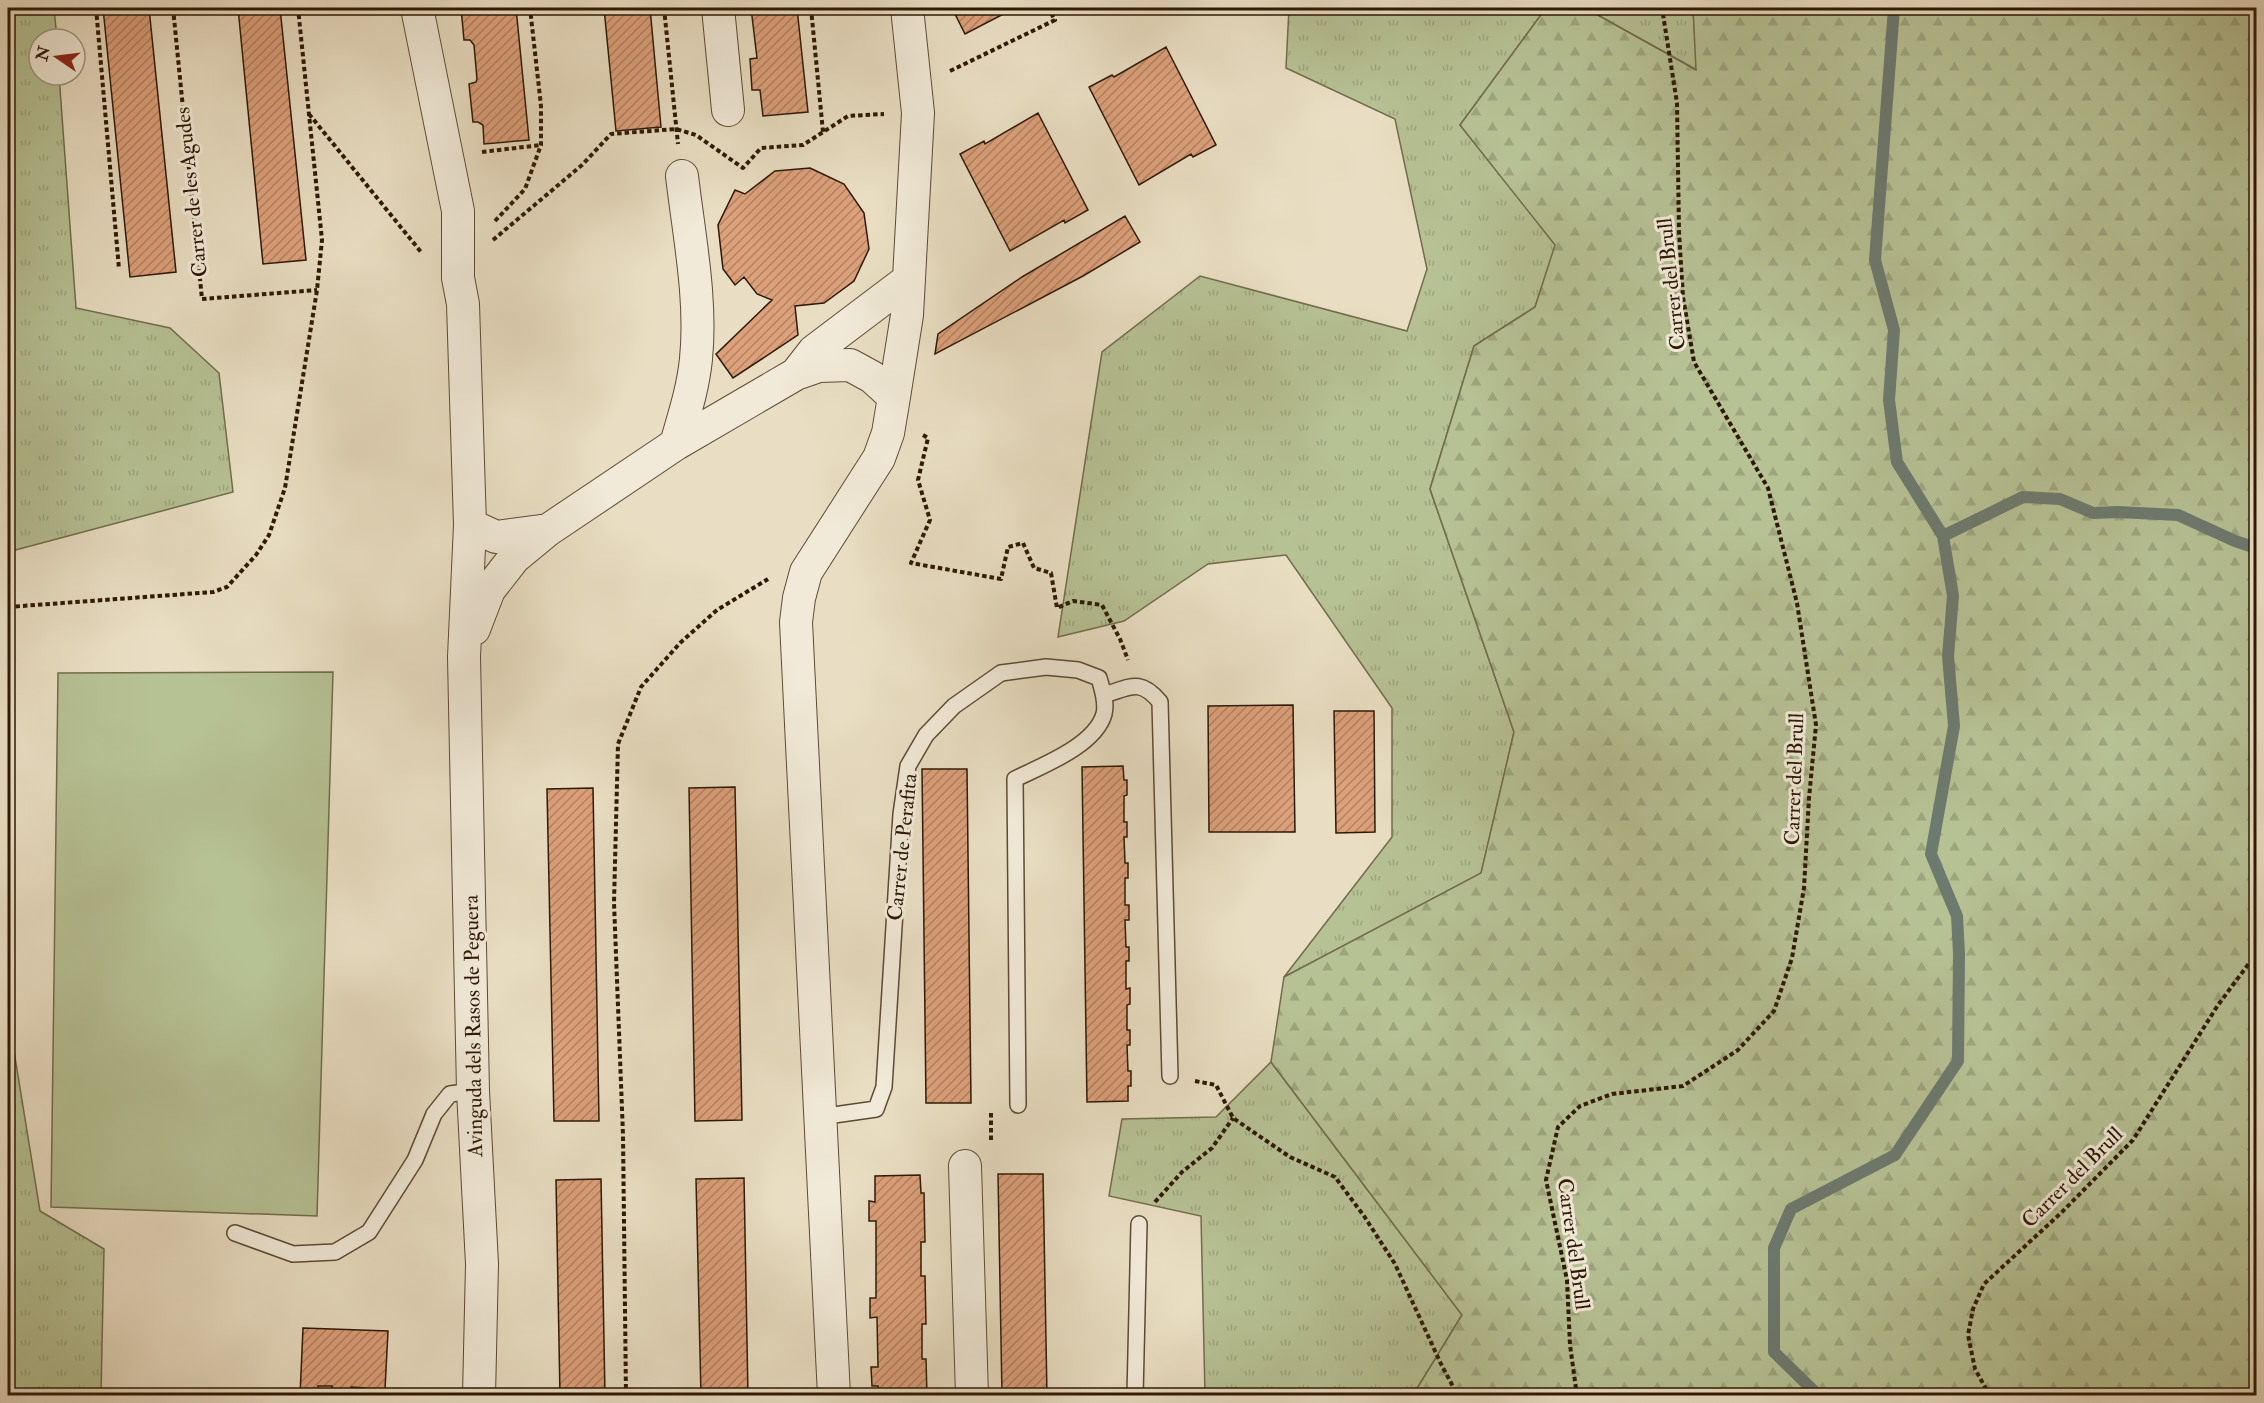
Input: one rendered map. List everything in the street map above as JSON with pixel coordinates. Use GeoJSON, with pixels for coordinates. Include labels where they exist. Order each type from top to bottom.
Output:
{"type":"FeatureCollection","features":[{"type":"Feature","properties":{"kind":"street"},"geometry":{"type":"LineString","coordinates":[[417,8],[458,211],[458,278],[463,304],[470,525]]}},
{"type":"Feature","properties":{"kind":"street"},"geometry":{"type":"LineString","coordinates":[[718,8],[728,110]]}},
{"type":"Feature","properties":{"kind":"street"},"geometry":{"type":"LineString","coordinates":[[834,1395],[796,622],[806,572],[879,458],[888,433],[907,315],[918,113],[907,8]]}},
{"type":"Feature","properties":{"kind":"street"},"geometry":{"type":"LineString","coordinates":[[676,444],[690,399],[696,359],[697,327],[695,288],[682,176]]}},
{"type":"Feature","properties":{"kind":"street","name":"Avinguda dels Rasos de Peguera"},"geometry":{"type":"LineString","coordinates":[[796,374],[814,351],[908,280]]}},
{"type":"Feature","properties":{"kind":"street","name":"Avinguda dels Rasos de Peguera"},"geometry":{"type":"LineString","coordinates":[[464,657],[489,590],[514,558],[548,530],[676,444],[796,374],[819,366],[850,365],[872,377],[894,397]]}},
{"type":"Feature","properties":{"kind":"street","name":"Avinguda dels Rasos de Peguera"},"geometry":{"type":"LineString","coordinates":[[479,1395],[482,1264],[473,1091],[464,657],[470,525],[496,537],[548,530]]}},
{"type":"Feature","properties":{"kind":"street"},"geometry":{"type":"LineString","coordinates":[[965,1166],[972,1395]]}},
{"type":"Feature","properties":{"kind":"lane","name":"Carrer de Perafita"},"geometry":{"type":"LineString","coordinates":[[820,1117],[876,1109],[884,1087],[901,814],[908,766],[926,735],[954,706],[1001,673],[1046,667],[1078,670],[1099,678],[1104,695]]}},
{"type":"Feature","properties":{"kind":"lane"},"geometry":{"type":"LineString","coordinates":[[1018,1105],[1015,779],[1068,753],[1095,731],[1104,714],[1104,695],[1137,686],[1150,691],[1160,702],[1170,1076]]}},
{"type":"Feature","properties":{"kind":"lane"},"geometry":{"type":"LineString","coordinates":[[235,1233],[292,1254],[335,1252],[369,1233],[415,1160],[434,1114],[450,1094],[473,1091]]}},
{"type":"Feature","properties":{"kind":"lane"},"geometry":{"type":"LineString","coordinates":[[1135,1395],[1138,1224]]}},
{"type":"Feature","properties":{"kind":"path"},"geometry":{"type":"LineString","coordinates":[[96,8],[119,268]]}},
{"type":"Feature","properties":{"kind":"path","name":"Carrer de les Agudes"},"geometry":{"type":"LineString","coordinates":[[173,8],[202,300],[317,290]]}},
{"type":"Feature","properties":{"kind":"path"},"geometry":{"type":"LineString","coordinates":[[8,607],[213,592],[226,588],[256,555],[268,535],[285,488],[317,290],[322,240],[298,8]]}},
{"type":"Feature","properties":{"kind":"path"},"geometry":{"type":"LineString","coordinates":[[487,229],[525,189],[541,145],[541,106],[530,8]]}},
{"type":"Feature","properties":{"kind":"path"},"geometry":{"type":"LineString","coordinates":[[663,8],[676,129]]}},
{"type":"Feature","properties":{"kind":"path"},"geometry":{"type":"LineString","coordinates":[[811,8],[823,132]]}},
{"type":"Feature","properties":{"kind":"path"},"geometry":{"type":"LineString","coordinates":[[945,74],[1055,20],[1048,8]]}},
{"type":"Feature","properties":{"kind":"path","name":"Carrer del Brull"},"geometry":{"type":"LineString","coordinates":[[1577,1395],[1570,1345],[1566,1280],[1546,1180],[1558,1127],[1580,1106],[1612,1094],[1683,1086],[1738,1050],[1774,1011],[1792,958],[1804,888],[1816,725],[1797,603],[1768,488],[1694,362],[1683,297],[1679,232],[1677,103],[1662,8]]}},
{"type":"Feature","properties":{"kind":"path"},"geometry":{"type":"LineString","coordinates":[[2245,8],[2256,21]]}},
{"type":"Feature","properties":{"kind":"path"},"geometry":{"type":"LineString","coordinates":[[309,113],[427,260]]}},
{"type":"Feature","properties":{"kind":"path"},"geometry":{"type":"LineString","coordinates":[[488,243],[582,165],[611,134],[676,129],[696,135],[743,168],[761,148],[803,145],[848,116],[892,113]]}},
{"type":"Feature","properties":{"kind":"path"},"geometry":{"type":"LineString","coordinates":[[474,153],[541,145]]}},
{"type":"Feature","properties":{"kind":"path"},"geometry":{"type":"LineString","coordinates":[[928,438],[918,480],[930,520],[911,563],[1001,579],[1008,547],[1023,543],[1034,568],[1051,573],[1057,608],[1073,602],[1102,605],[1120,639]]}},
{"type":"Feature","properties":{"kind":"path"},"geometry":{"type":"LineString","coordinates":[[626,1395],[623,1135],[614,903],[618,744],[641,687],[680,643],[717,610],[773,576]]}},
{"type":"Feature","properties":{"kind":"path","name":"Carrer del Brull"},"geometry":{"type":"LineString","coordinates":[[1990,1395],[1975,1370],[1968,1335],[1973,1309],[1984,1284],[2062,1212],[2133,1140],[2218,1005],[2256,954]]}},
{"type":"Feature","properties":{"kind":"path"},"geometry":{"type":"LineString","coordinates":[[1170,1076],[1216,1085],[1233,1118],[1290,1157],[1335,1177],[1395,1264],[1441,1364],[1458,1395]]}},
{"type":"Feature","properties":{"kind":"path"},"geometry":{"type":"LineString","coordinates":[[991,1105],[992,1146]]}},
{"type":"Feature","properties":{"kind":"path"},"geometry":{"type":"LineString","coordinates":[[1138,1224],[1182,1172],[1212,1148],[1233,1118]]}},
{"type":"Feature","properties":{"kind":"green space"},"geometry":{"type":"Polygon","coordinates":[[[8,8],[54,8],[56,27],[27,27],[27,87],[60,87],[76,308],[170,328],[219,373],[233,492],[8,552],[8,8]]]}},
{"type":"Feature","properties":{"kind":"green space"},"geometry":{"type":"Polygon","coordinates":[[[1289,8],[1546,8],[1460,125],[1556,245],[1535,307],[1474,346],[1430,489],[1514,732],[1481,874],[1284,977],[1392,837],[1392,708],[1286,555],[1208,564],[1124,621],[1058,637],[1102,352],[1200,276],[1407,331],[1427,269],[1395,119],[1286,68],[1289,8]]]}},
{"type":"Feature","properties":{"kind":"green space"},"geometry":{"type":"Polygon","coordinates":[[[1546,8],[1585,8],[1696,70],[1693,8],[2256,8],[2256,1395],[1413,1395],[1462,1315],[1271,1062],[1284,977],[1481,873],[1514,732],[1430,489],[1474,346],[1535,307],[1555,245],[1460,125],[1546,8]]]}},
{"type":"Feature","properties":{"kind":"green space"},"geometry":{"type":"Polygon","coordinates":[[[1585,8],[1693,8],[1697,70],[1585,8]]]}},
{"type":"Feature","properties":{"kind":"green space"},"geometry":{"type":"Polygon","coordinates":[[[333,672],[317,1216],[51,1207],[58,673],[333,672]]]}},
{"type":"Feature","properties":{"kind":"green space"},"geometry":{"type":"Polygon","coordinates":[[[8,1014],[40,1211],[104,1249],[101,1395],[8,1395],[8,1014]]]}},
{"type":"Feature","properties":{"kind":"green space"},"geometry":{"type":"Polygon","coordinates":[[[1271,1062],[1462,1315],[1413,1395],[1205,1395],[1201,1216],[1109,1196],[1122,1119],[1216,1117],[1271,1062]]]}},
{"type":"Feature","properties":{"kind":"building"},"geometry":{"type":"Polygon","coordinates":[[[103,8],[149,8],[176,272],[130,277],[103,8]]]}},
{"type":"Feature","properties":{"kind":"building"},"geometry":{"type":"Polygon","coordinates":[[[238,8],[280,8],[306,260],[263,264],[238,8]]]}},
{"type":"Feature","properties":{"kind":"building"},"geometry":{"type":"Polygon","coordinates":[[[461,8],[516,8],[529,140],[484,144],[483,125],[473,122],[469,84],[476,82],[477,79],[474,45],[470,40],[464,40],[461,8]]]}},
{"type":"Feature","properties":{"kind":"building"},"geometry":{"type":"Polygon","coordinates":[[[604,8],[650,8],[661,127],[616,131],[604,8]]]}},
{"type":"Feature","properties":{"kind":"building"},"geometry":{"type":"Polygon","coordinates":[[[751,8],[797,8],[808,112],[763,116],[760,90],[752,90],[750,59],[757,58],[751,8]]]}},
{"type":"Feature","properties":{"kind":"building"},"geometry":{"type":"Polygon","coordinates":[[[952,8],[1015,8],[965,34],[952,8]]]}},
{"type":"Feature","properties":{"kind":"building"},"geometry":{"type":"Polygon","coordinates":[[[1166,47],[1216,145],[1193,157],[1191,154],[1139,185],[1089,87],[1112,75],[1114,77],[1166,47]]]}},
{"type":"Feature","properties":{"kind":"building"},"geometry":{"type":"Polygon","coordinates":[[[1038,113],[1088,210],[1065,223],[1064,220],[1010,251],[960,154],[984,141],[985,144],[1038,113]]]}},
{"type":"Feature","properties":{"kind":"building"},"geometry":{"type":"Polygon","coordinates":[[[810,168],[844,184],[864,213],[869,249],[854,281],[824,303],[795,306],[798,335],[733,378],[716,354],[772,300],[757,294],[744,277],[735,285],[723,269],[718,225],[735,190],[745,194],[775,171],[810,168]]]}},
{"type":"Feature","properties":{"kind":"building"},"geometry":{"type":"Polygon","coordinates":[[[1125,216],[1140,242],[1083,276],[935,354],[938,334],[1022,277],[1125,216]]]}},
{"type":"Feature","properties":{"kind":"building"},"geometry":{"type":"Polygon","coordinates":[[[1293,705],[1295,832],[1209,832],[1208,706],[1293,705]]]}},
{"type":"Feature","properties":{"kind":"building"},"geometry":{"type":"Polygon","coordinates":[[[1334,711],[1374,711],[1375,832],[1336,833],[1334,711]]]}},
{"type":"Feature","properties":{"kind":"building"},"geometry":{"type":"Polygon","coordinates":[[[1123,766],[1124,780],[1127,780],[1127,795],[1124,796],[1124,822],[1127,822],[1127,837],[1124,837],[1125,863],[1128,863],[1128,878],[1125,878],[1125,905],[1129,905],[1129,920],[1125,920],[1126,947],[1129,947],[1129,961],[1126,961],[1126,989],[1130,988],[1127,1030],[1130,1030],[1130,1045],[1127,1045],[1131,1086],[1128,1086],[1128,1101],[1087,1102],[1082,767],[1123,766]]]}},
{"type":"Feature","properties":{"kind":"building"},"geometry":{"type":"Polygon","coordinates":[[[922,769],[967,769],[971,1103],[926,1103],[922,769]]]}},
{"type":"Feature","properties":{"kind":"building"},"geometry":{"type":"Polygon","coordinates":[[[735,787],[742,1120],[695,1121],[689,788],[735,787]]]}},
{"type":"Feature","properties":{"kind":"building"},"geometry":{"type":"Polygon","coordinates":[[[593,788],[599,1121],[554,1121],[547,789],[593,788]]]}},
{"type":"Feature","properties":{"kind":"building"},"geometry":{"type":"Polygon","coordinates":[[[998,1174],[1043,1174],[1047,1396],[1002,1396],[998,1174]]]}},
{"type":"Feature","properties":{"kind":"building"},"geometry":{"type":"Polygon","coordinates":[[[920,1175],[921,1193],[924,1193],[925,1242],[921,1242],[921,1276],[925,1276],[926,1324],[922,1324],[922,1359],[926,1359],[927,1396],[878,1396],[878,1386],[872,1386],[871,1367],[878,1367],[877,1317],[870,1318],[870,1298],[876,1298],[876,1221],[869,1221],[869,1201],[875,1202],[875,1176],[920,1175]]]}},
{"type":"Feature","properties":{"kind":"building"},"geometry":{"type":"Polygon","coordinates":[[[744,1178],[748,1396],[701,1396],[696,1179],[744,1178]]]}},
{"type":"Feature","properties":{"kind":"building"},"geometry":{"type":"Polygon","coordinates":[[[601,1179],[605,1396],[560,1396],[556,1180],[601,1179]]]}},
{"type":"Feature","properties":{"kind":"building"},"geometry":{"type":"Polygon","coordinates":[[[303,1328],[388,1331],[385,1389],[380,1389],[380,1396],[365,1396],[365,1388],[351,1387],[351,1396],[332,1396],[332,1386],[318,1386],[318,1396],[300,1396],[303,1328]]]}},
{"type":"Feature","properties":{"kind":"waterway"},"geometry":{"type":"LineString","coordinates":[[1819,1396],[1774,1352],[1774,1248],[1791,1209],[1895,1155],[1958,1061],[1957,916],[1931,854],[1954,726],[1948,656],[1953,596],[1943,536],[1897,462],[1889,400],[1894,330],[1875,260],[1894,8]]}},
{"type":"Feature","properties":{"kind":"waterway"},"geometry":{"type":"LineString","coordinates":[[1943,536],[2023,497],[2060,499],[2093,513],[2178,515],[2256,548]]}}]}
